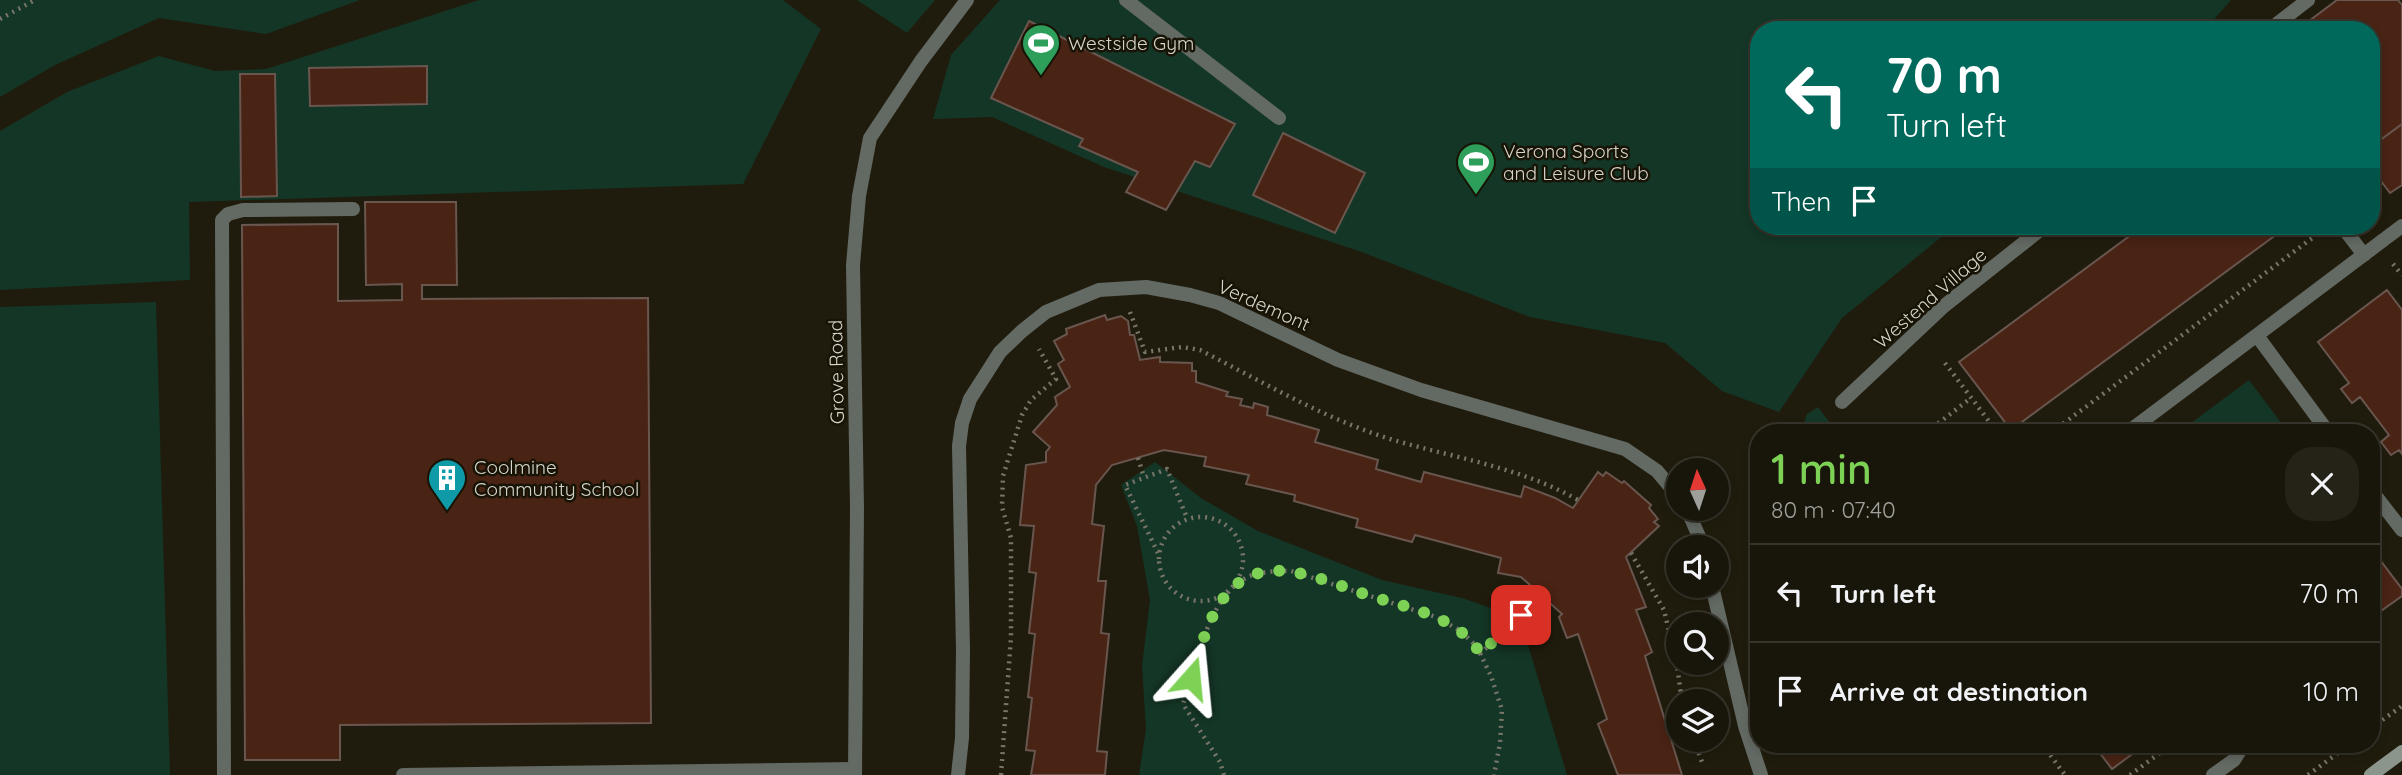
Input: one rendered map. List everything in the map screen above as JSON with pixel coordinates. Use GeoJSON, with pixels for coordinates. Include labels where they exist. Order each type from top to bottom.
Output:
{"type":"FeatureCollection","features":[{"type":"Feature","properties":{"kind":"main road"},"geometry":{"type":"LineString","coordinates":[[2371,775],[2402,752]]}},
{"type":"Feature","properties":{"kind":"street","name":"Grove Road"},"geometry":{"type":"LineString","coordinates":[[855,772],[857,508],[853,265],[859,197],[870,138],[921,61],[967,0]]}},
{"type":"Feature","properties":{"kind":"street"},"geometry":{"type":"LineString","coordinates":[[1126,0],[1279,118]]}},
{"type":"Feature","properties":{"kind":"street"},"geometry":{"type":"LineString","coordinates":[[2281,21],[2308,0]]}},
{"type":"Feature","properties":{"kind":"street"},"geometry":{"type":"LineString","coordinates":[[224,775],[222,220],[228,214],[243,210],[353,209]]}},
{"type":"Feature","properties":{"kind":"street"},"geometry":{"type":"LineString","coordinates":[[2139,424],[2402,226]]}},
{"type":"Feature","properties":{"kind":"street","name":"Westend Village"},"geometry":{"type":"LineString","coordinates":[[1842,402],[1944,306],[2034,235]]}},
{"type":"Feature","properties":{"kind":"street"},"geometry":{"type":"LineString","coordinates":[[2349,235],[2364,254]]}},
{"type":"Feature","properties":{"kind":"street","name":"Verdemont"},"geometry":{"type":"LineString","coordinates":[[958,775],[962,738],[963,650],[959,446],[962,423],[970,399],[1000,352],[1046,312],[1099,290],[1146,287],[1219,303],[1338,360],[1421,390],[1625,449],[1657,471],[1666,482]]}},
{"type":"Feature","properties":{"kind":"street"},"geometry":{"type":"LineString","coordinates":[[2258,337],[2322,424]]}},
{"type":"Feature","properties":{"kind":"street"},"geometry":{"type":"LineString","coordinates":[[2380,502],[2402,530]]}},
{"type":"Feature","properties":{"kind":"street"},"geometry":{"type":"LineString","coordinates":[[1715,598],[1750,741]]}},
{"type":"Feature","properties":{"kind":"street"},"geometry":{"type":"LineString","coordinates":[[1754,753],[1761,775]]}},
{"type":"Feature","properties":{"kind":"street"},"geometry":{"type":"LineString","coordinates":[[2213,775],[2234,760],[2238,753]]}},
{"type":"Feature","properties":{"kind":"street"},"geometry":{"type":"LineString","coordinates":[[402,775],[855,772]]}},
{"type":"Feature","properties":{"kind":"path"},"geometry":{"type":"LineString","coordinates":[[0,19],[35,0]]}},
{"type":"Feature","properties":{"kind":"path"},"geometry":{"type":"LineString","coordinates":[[2063,424],[2316,235]]}},
{"type":"Feature","properties":{"kind":"path"},"geometry":{"type":"LineString","coordinates":[[2381,270],[2392,262]]}},
{"type":"Feature","properties":{"kind":"path"},"geometry":{"type":"LineString","coordinates":[[1128,307],[1145,352],[1182,347],[1200,351],[1334,418],[1389,438],[1538,481],[1578,500]]}},
{"type":"Feature","properties":{"kind":"path"},"geometry":{"type":"LineString","coordinates":[[1002,775],[1011,625],[1011,538],[1002,507],[1001,492],[1005,467],[1021,415],[1031,400],[1056,379],[1038,345]]}},
{"type":"Feature","properties":{"kind":"path"},"geometry":{"type":"LineString","coordinates":[[1945,363],[1991,424]]}},
{"type":"Feature","properties":{"kind":"path"},"geometry":{"type":"LineString","coordinates":[[1937,424],[1971,398]]}},
{"type":"Feature","properties":{"kind":"path"},"geometry":{"type":"LineString","coordinates":[[1138,458],[1144,477]]}},
{"type":"Feature","properties":{"kind":"path"},"geometry":{"type":"LineString","coordinates":[[1187,518],[1167,469],[1125,485],[1158,555],[1161,575],[1169,587],[1180,596],[1207,601],[1221,597],[1249,576],[1291,571],[1436,617],[1461,631],[1477,647],[1491,676],[1502,710],[1494,775]]}},
{"type":"Feature","properties":{"kind":"path"},"geometry":{"type":"LineString","coordinates":[[1158,555],[1165,535],[1174,525],[1187,518],[1201,516],[1215,518],[1227,525],[1237,535],[1242,549],[1240,576],[1217,609],[1208,628],[1183,704],[1220,762],[1224,775]]}},
{"type":"Feature","properties":{"kind":"path"},"geometry":{"type":"LineString","coordinates":[[1632,552],[1664,610],[1680,689]]}},
{"type":"Feature","properties":{"kind":"path"},"geometry":{"type":"LineString","coordinates":[[1480,654],[1541,596]]}},
{"type":"Feature","properties":{"kind":"path"},"geometry":{"type":"LineString","coordinates":[[2380,722],[2402,706]]}},
{"type":"Feature","properties":{"kind":"path"},"geometry":{"type":"LineString","coordinates":[[1698,752],[1702,762]]}},
{"type":"Feature","properties":{"kind":"path"},"geometry":{"type":"LineString","coordinates":[[2049,753],[2065,775]]}},
{"type":"Feature","properties":{"kind":"path"},"geometry":{"type":"LineString","coordinates":[[2130,775],[2160,753]]}},
{"type":"Feature","properties":{"kind":"path"},"geometry":{"type":"LineString","coordinates":[[2308,775],[2338,753]]}},
{"type":"Feature","properties":{"kind":"green space"},"geometry":{"type":"Polygon","coordinates":[[[0,0],[360,0],[266,34],[159,18],[55,65],[0,97],[0,0]]]}},
{"type":"Feature","properties":{"kind":"green space"},"geometry":{"type":"Polygon","coordinates":[[[479,0],[783,0],[821,29],[743,184],[189,202],[190,280],[0,290],[0,131],[67,92],[159,56],[215,71],[266,69],[479,0]]]}},
{"type":"Feature","properties":{"kind":"green space"},"geometry":{"type":"Polygon","coordinates":[[[857,0],[935,0],[907,33],[857,0]]]}},
{"type":"Feature","properties":{"kind":"green space","name":"Verona Sports and Leisure Club"},"geometry":{"type":"Polygon","coordinates":[[[1000,0],[2231,0],[2213,21],[1750,21],[1750,235],[1944,235],[1842,318],[1779,412],[1722,391],[1665,343],[1530,317],[1359,251],[1104,167],[992,117],[933,119],[951,55],[1000,0]]]}},
{"type":"Feature","properties":{"kind":"green space"},"geometry":{"type":"Polygon","coordinates":[[[156,302],[170,775],[0,775],[0,307],[156,302]]]}},
{"type":"Feature","properties":{"kind":"green space"},"geometry":{"type":"Polygon","coordinates":[[[2249,380],[2282,424],[2190,424],[2249,380]]]}},
{"type":"Feature","properties":{"kind":"green space"},"geometry":{"type":"Polygon","coordinates":[[[1818,407],[1831,424],[1804,424],[1807,414],[1818,407]]]}},
{"type":"Feature","properties":{"kind":"green space"},"geometry":{"type":"Polygon","coordinates":[[[1155,462],[1201,498],[1258,531],[1382,580],[1462,598],[1520,618],[1567,775],[1139,775],[1146,729],[1142,666],[1150,600],[1137,526],[1121,485],[1155,462]]]}},
{"type":"Feature","properties":{"kind":"building"},"geometry":{"type":"Polygon","coordinates":[[[2337,0],[2398,0],[2402,5],[2402,124],[2380,140],[2380,21],[2309,21],[2337,0]]]}},
{"type":"Feature","properties":{"kind":"building"},"geometry":{"type":"Polygon","coordinates":[[[1029,21],[1235,124],[1210,167],[1195,161],[1166,210],[1126,192],[1138,172],[1079,146],[1083,139],[991,98],[1029,21]]]}},
{"type":"Feature","properties":{"kind":"building"},"geometry":{"type":"Polygon","coordinates":[[[427,66],[427,104],[310,106],[309,68],[427,66]]]}},
{"type":"Feature","properties":{"kind":"building"},"geometry":{"type":"Polygon","coordinates":[[[240,74],[275,74],[277,196],[241,197],[240,74]]]}},
{"type":"Feature","properties":{"kind":"building"},"geometry":{"type":"Polygon","coordinates":[[[2402,124],[2402,185],[2390,193],[2380,180],[2380,140],[2402,124]]]}},
{"type":"Feature","properties":{"kind":"building"},"geometry":{"type":"Polygon","coordinates":[[[1283,133],[1365,173],[1335,233],[1253,195],[1283,133]]]}},
{"type":"Feature","properties":{"kind":"building","name":"Coolmine Community School"},"geometry":{"type":"Polygon","coordinates":[[[365,202],[456,202],[457,285],[422,285],[422,299],[648,298],[651,723],[340,725],[340,760],[245,760],[242,225],[338,224],[338,301],[402,300],[402,284],[366,285],[365,202]]]}},
{"type":"Feature","properties":{"kind":"building"},"geometry":{"type":"Polygon","coordinates":[[[2131,235],[2276,235],[2019,424],[2006,424],[1959,362],[2131,235]]]}},
{"type":"Feature","properties":{"kind":"building"},"geometry":{"type":"Polygon","coordinates":[[[2387,290],[2402,310],[2402,454],[2399,450],[2391,455],[2381,442],[2389,435],[2360,397],[2352,403],[2341,389],[2349,383],[2318,342],[2387,290]]]}},
{"type":"Feature","properties":{"kind":"building"},"geometry":{"type":"Polygon","coordinates":[[[1105,315],[1107,320],[1121,316],[1128,321],[1130,335],[1134,335],[1140,360],[1160,357],[1160,362],[1192,363],[1192,371],[1196,371],[1196,382],[1228,392],[1226,396],[1242,399],[1240,405],[1253,408],[1254,403],[1268,407],[1267,415],[1319,430],[1315,442],[1378,460],[1376,469],[1421,482],[1424,472],[1521,497],[1524,486],[1573,508],[1598,472],[1603,476],[1606,472],[1622,483],[1624,481],[1651,505],[1649,508],[1658,519],[1654,522],[1659,526],[1626,557],[1646,607],[1636,610],[1652,652],[1645,656],[1666,724],[1666,752],[1675,752],[1682,775],[1618,775],[1598,724],[1607,719],[1578,634],[1567,638],[1559,617],[1562,614],[1521,577],[1498,573],[1501,558],[1415,535],[1412,542],[1356,527],[1358,519],[1294,501],[1295,495],[1246,484],[1249,475],[1204,466],[1206,457],[1164,450],[1112,465],[1096,485],[1092,524],[1104,526],[1098,581],[1106,581],[1101,633],[1109,634],[1097,751],[1107,752],[1105,775],[1031,775],[1035,751],[1026,750],[1032,698],[1028,697],[1035,634],[1029,633],[1036,573],[1029,572],[1034,526],[1020,525],[1026,465],[1046,462],[1046,452],[1050,447],[1033,432],[1057,405],[1055,397],[1070,387],[1058,364],[1064,360],[1054,341],[1067,334],[1066,329],[1105,315]]]}},
{"type":"Feature","properties":{"kind":"building"},"geometry":{"type":"Polygon","coordinates":[[[2380,560],[2402,589],[2402,596],[2380,612],[2380,560]]]}},
{"type":"Feature","properties":{"kind":"building"},"geometry":{"type":"Polygon","coordinates":[[[2100,753],[2134,753],[2112,769],[2100,753]]]}},
{"type":"Feature","properties":{"kind":"place","name":"Westside Gym"},"geometry":{"type":"Point","coordinates":[1041,77]}},
{"type":"Feature","properties":{"kind":"place","name":"Verona Sports and Leisure Club"},"geometry":{"type":"Point","coordinates":[1476,196]}},
{"type":"Feature","properties":{"kind":"place","name":"Coolmine Community School"},"geometry":{"type":"Point","coordinates":[447,512]}},
{"type":"Feature","properties":{"kind":"route"},"geometry":{"type":"LineString","coordinates":[[1191,678],[1217,609],[1232,588],[1249,576],[1291,571],[1436,617],[1461,631],[1477,647],[1480,654],[1521,615]]}}]}
